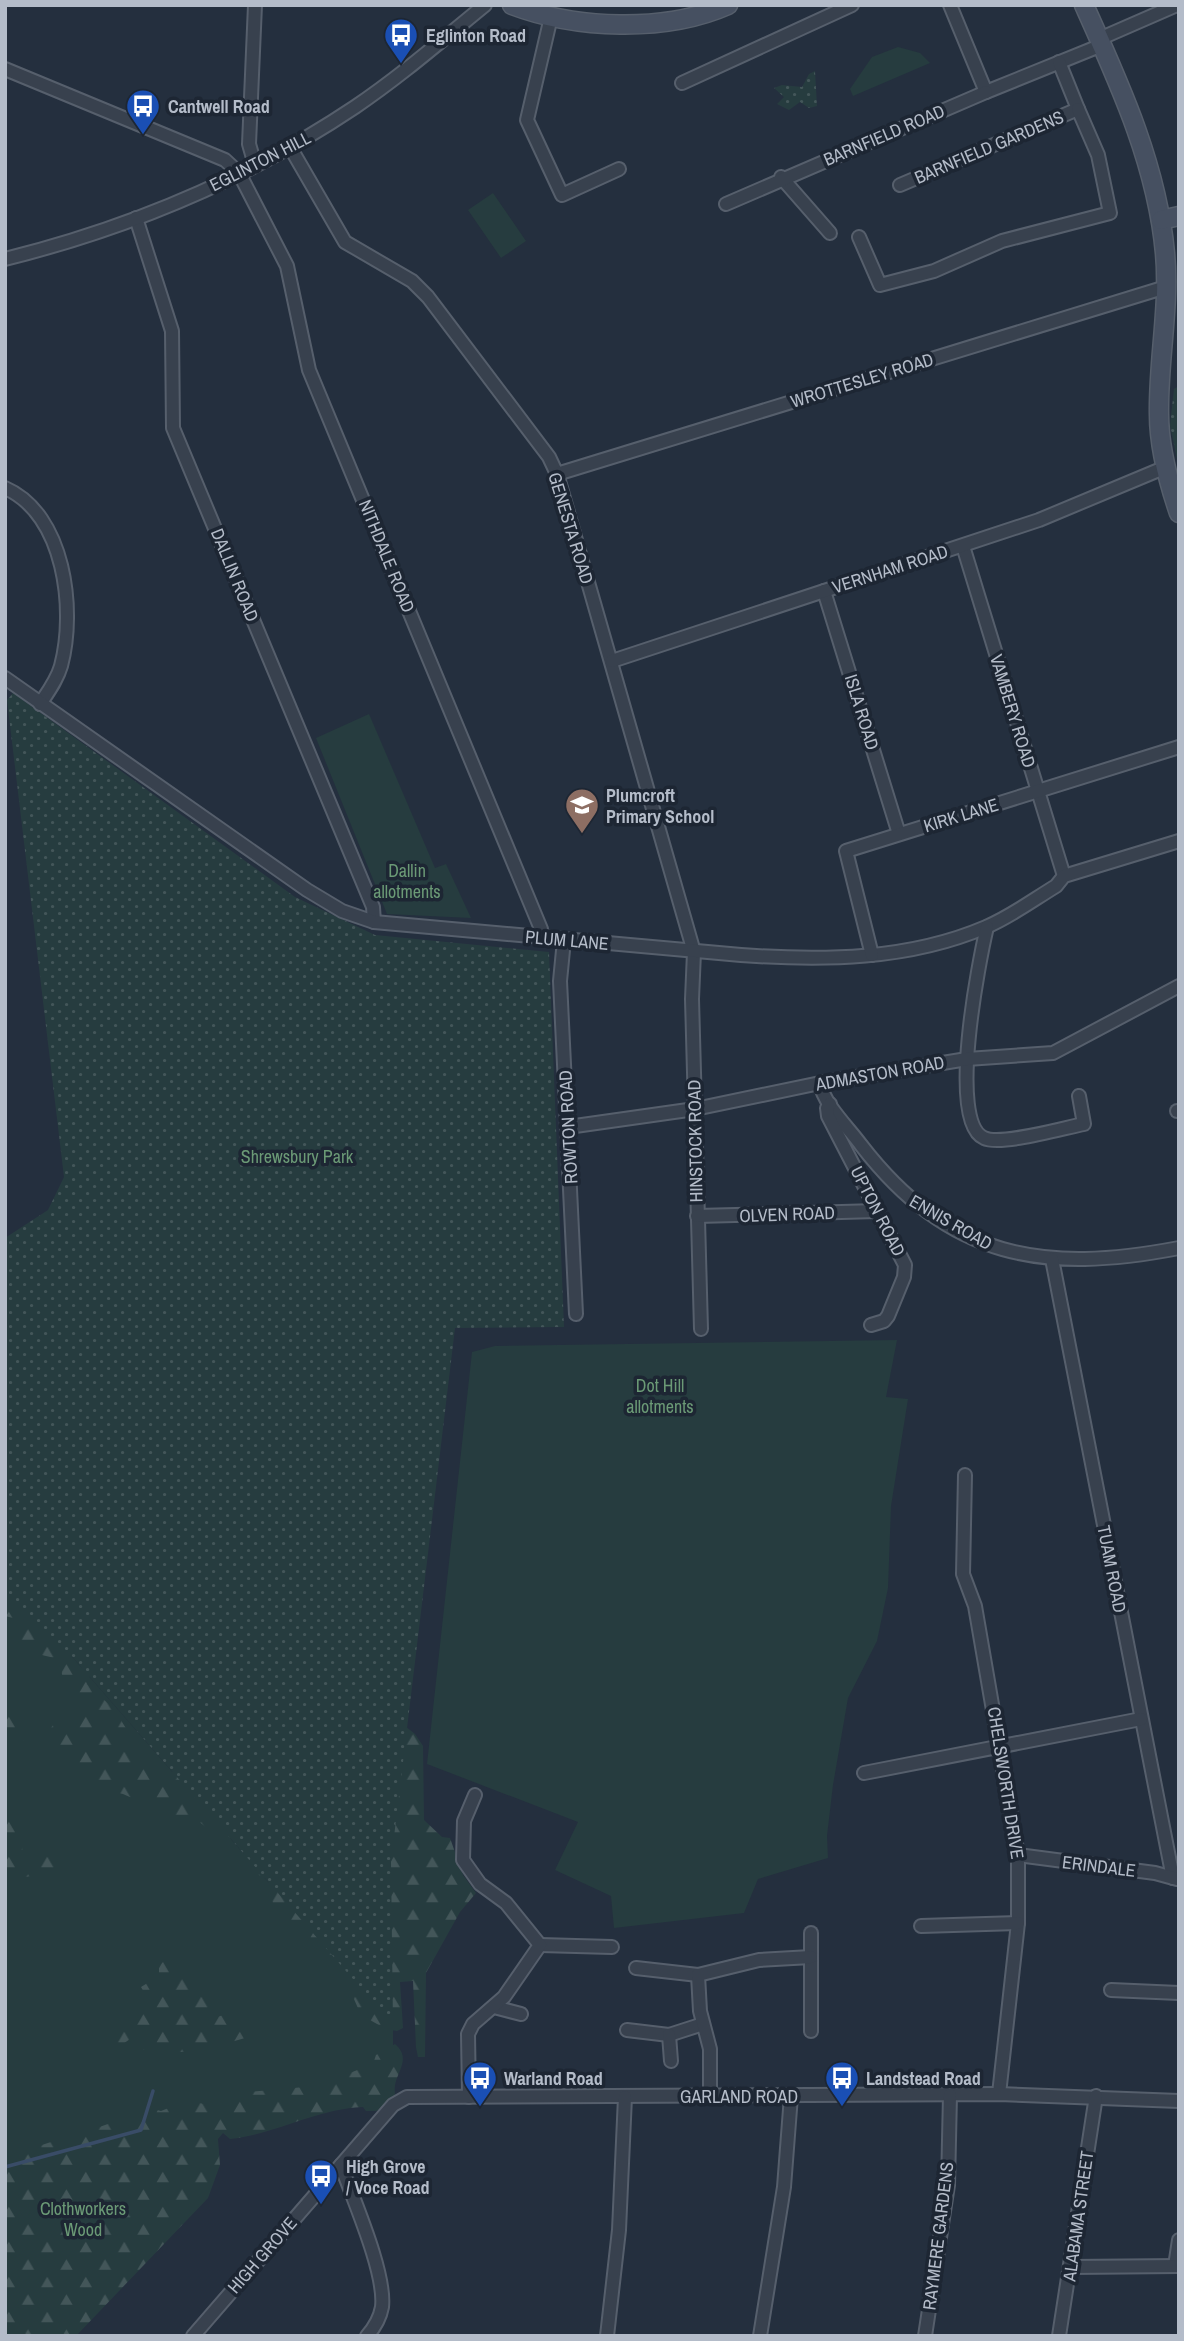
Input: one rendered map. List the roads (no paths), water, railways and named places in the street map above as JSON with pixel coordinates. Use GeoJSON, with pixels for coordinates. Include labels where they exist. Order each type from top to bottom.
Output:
{"type":"FeatureCollection","features":[{"type":"Feature","properties":{"kind":"street"},"geometry":{"type":"LineString","coordinates":[[255,5],[249,144],[255,165]]}},
{"type":"Feature","properties":{"kind":"street","name":"EGLINTON HILL"},"geometry":{"type":"LineString","coordinates":[[5,259],[136,218],[290,148],[398,76],[485,5]]}},
{"type":"Feature","properties":{"kind":"street"},"geometry":{"type":"LineString","coordinates":[[512,5],[551,17],[603,22],[661,21],[699,15],[728,5]]}},
{"type":"Feature","properties":{"kind":"street"},"geometry":{"type":"LineString","coordinates":[[682,83],[852,5]]}},
{"type":"Feature","properties":{"kind":"street"},"geometry":{"type":"LineString","coordinates":[[950,5],[986,92]]}},
{"type":"Feature","properties":{"kind":"street"},"geometry":{"type":"LineString","coordinates":[[1084,5],[1144,150],[1161,220],[1172,325],[1158,416],[1166,467],[1179,513]]}},
{"type":"Feature","properties":{"kind":"street","name":"BARNFIELD ROAD"},"geometry":{"type":"LineString","coordinates":[[726,204],[782,177],[1059,62],[1177,5]]}},
{"type":"Feature","properties":{"kind":"street"},"geometry":{"type":"LineString","coordinates":[[551,17],[527,120],[562,195],[619,169]]}},
{"type":"Feature","properties":{"kind":"street","name":"BARNFIELD GARDENS"},"geometry":{"type":"LineString","coordinates":[[859,237],[880,285],[934,271],[1002,241],[1110,213],[1098,155],[1059,62]]}},
{"type":"Feature","properties":{"kind":"street"},"geometry":{"type":"LineString","coordinates":[[5,69],[225,160],[239,173]]}},
{"type":"Feature","properties":{"kind":"street","name":"BARNFIELD GARDENS"},"geometry":{"type":"LineString","coordinates":[[900,185],[1078,109]]}},
{"type":"Feature","properties":{"kind":"street","name":"GENESTA ROAD"},"geometry":{"type":"LineString","coordinates":[[290,148],[345,242],[412,281],[428,297],[549,457],[557,474],[612,661],[694,952]]}},
{"type":"Feature","properties":{"kind":"street","name":"NITHDALE ROAD"},"geometry":{"type":"LineString","coordinates":[[239,173],[287,266],[309,370],[541,929],[541,938]]}},
{"type":"Feature","properties":{"kind":"street"},"geometry":{"type":"LineString","coordinates":[[782,177],[830,233]]}},
{"type":"Feature","properties":{"kind":"street"},"geometry":{"type":"LineString","coordinates":[[1161,220],[1179,216]]}},
{"type":"Feature","properties":{"kind":"street","name":"DALLIN ROAD"},"geometry":{"type":"LineString","coordinates":[[136,218],[172,331],[173,428],[373,907],[374,922]]}},
{"type":"Feature","properties":{"kind":"street","name":"WROTTESLEY ROAD"},"geometry":{"type":"LineString","coordinates":[[557,474],[1166,287]]}},
{"type":"Feature","properties":{"kind":"street","name":"VERNHAM ROAD"},"geometry":{"type":"LineString","coordinates":[[612,661],[1039,520],[1166,467]]}},
{"type":"Feature","properties":{"kind":"street"},"geometry":{"type":"LineString","coordinates":[[5,488],[28,503],[45,523],[58,554],[64,584],[65,617],[61,665],[40,704]]}},
{"type":"Feature","properties":{"kind":"street","name":"VAMBERY ROAD"},"geometry":{"type":"LineString","coordinates":[[963,546],[1064,876]]}},
{"type":"Feature","properties":{"kind":"street","name":"ISLA ROAD"},"geometry":{"type":"LineString","coordinates":[[824,591],[899,834]]}},
{"type":"Feature","properties":{"kind":"street","name":"PLUM LANE"},"geometry":{"type":"LineString","coordinates":[[5,678],[307,890],[342,911],[374,922],[694,952],[802,959],[872,955],[946,941],[987,927],[1056,886],[1064,876],[1179,841]]}},
{"type":"Feature","properties":{"kind":"street","name":"KIRK LANE"},"geometry":{"type":"LineString","coordinates":[[872,955],[846,851],[1179,747]]}},
{"type":"Feature","properties":{"kind":"street"},"geometry":{"type":"LineString","coordinates":[[987,927],[979,960],[967,1059],[970,1119],[974,1130],[989,1140],[1084,1124],[1079,1096]]}},
{"type":"Feature","properties":{"kind":"street","name":"ROWTON ROAD"},"geometry":{"type":"LineString","coordinates":[[564,940],[560,981],[576,1314]]}},
{"type":"Feature","properties":{"kind":"street","name":"HINSTOCK ROAD"},"geometry":{"type":"LineString","coordinates":[[694,952],[701,1329]]}},
{"type":"Feature","properties":{"kind":"street","name":"ADMASTON ROAD"},"geometry":{"type":"LineString","coordinates":[[569,1127],[695,1109],[820,1083],[967,1059],[1052,1053],[1179,986]]}},
{"type":"Feature","properties":{"kind":"street","name":"ENNIS ROAD"},"geometry":{"type":"LineString","coordinates":[[820,1083],[831,1104],[872,1159],[905,1196],[922,1209],[984,1244],[1052,1259],[1122,1259],[1179,1248]]}},
{"type":"Feature","properties":{"kind":"street","name":"UPTON ROAD"},"geometry":{"type":"LineString","coordinates":[[831,1104],[827,1108],[828,1116],[905,1265],[904,1277],[884,1321],[871,1325]]}},
{"type":"Feature","properties":{"kind":"street","name":"OLVEN ROAD"},"geometry":{"type":"LineString","coordinates":[[697,1216],[877,1211]]}},
{"type":"Feature","properties":{"kind":"street","name":"TUAM ROAD"},"geometry":{"type":"LineString","coordinates":[[1052,1259],[1141,1719],[1176,1879]]}},
{"type":"Feature","properties":{"kind":"street","name":"CHELSWORTH DRIVE"},"geometry":{"type":"LineString","coordinates":[[965,1475],[963,1574],[975,1606],[1002,1747],[1018,1855],[1018,1923],[999,2094]]}},
{"type":"Feature","properties":{"kind":"street"},"geometry":{"type":"LineString","coordinates":[[864,1773],[1141,1719]]}},
{"type":"Feature","properties":{"kind":"street"},"geometry":{"type":"LineString","coordinates":[[475,1795],[464,1821],[463,1860],[480,1884],[506,1903],[540,1945],[612,1947]]}},
{"type":"Feature","properties":{"kind":"street","name":"ERINDALE"},"geometry":{"type":"LineString","coordinates":[[1018,1855],[1155,1873],[1176,1879]]}},
{"type":"Feature","properties":{"kind":"street"},"geometry":{"type":"LineString","coordinates":[[921,1926],[1018,1923]]}},
{"type":"Feature","properties":{"kind":"street"},"geometry":{"type":"LineString","coordinates":[[810,2031],[811,1933]]}},
{"type":"Feature","properties":{"kind":"street"},"geometry":{"type":"LineString","coordinates":[[469,2097],[468,2034],[473,2024],[494,2007],[540,1945]]}},
{"type":"Feature","properties":{"kind":"street"},"geometry":{"type":"LineString","coordinates":[[636,1968],[698,1975],[759,1960],[811,1957]]}},
{"type":"Feature","properties":{"kind":"street"},"geometry":{"type":"LineString","coordinates":[[698,1975],[709,2049],[710,2095]]}},
{"type":"Feature","properties":{"kind":"street"},"geometry":{"type":"LineString","coordinates":[[1111,1990],[1179,1993]]}},
{"type":"Feature","properties":{"kind":"street"},"geometry":{"type":"LineString","coordinates":[[494,2007],[521,2014]]}},
{"type":"Feature","properties":{"kind":"street"},"geometry":{"type":"LineString","coordinates":[[627,2030],[669,2035],[704,2024]]}},
{"type":"Feature","properties":{"kind":"street"},"geometry":{"type":"LineString","coordinates":[[669,2035],[671,2061]]}},
{"type":"Feature","properties":{"kind":"street","name":"GARLAND ROAD"},"geometry":{"type":"LineString","coordinates":[[425,2097],[999,2094],[1179,2101]]}},
{"type":"Feature","properties":{"kind":"street","name":"RAYMERE GARDENS"},"geometry":{"type":"LineString","coordinates":[[925,2336],[948,2185],[950,2095]]}},
{"type":"Feature","properties":{"kind":"street","name":"HIGH GROVE"},"geometry":{"type":"LineString","coordinates":[[193,2336],[393,2105],[407,2096],[425,2097]]}},
{"type":"Feature","properties":{"kind":"street"},"geometry":{"type":"LineString","coordinates":[[760,2336],[784,2187],[791,2096]]}},
{"type":"Feature","properties":{"kind":"street","name":"ALABAMA STREET"},"geometry":{"type":"LineString","coordinates":[[1059,2336],[1096,2096]]}},
{"type":"Feature","properties":{"kind":"street"},"geometry":{"type":"LineString","coordinates":[[607,2336],[619,2230],[625,2097]]}},
{"type":"Feature","properties":{"kind":"street"},"geometry":{"type":"LineString","coordinates":[[341,2165],[380,2284],[380,2315],[367,2336]]}},
{"type":"Feature","properties":{"kind":"street"},"geometry":{"type":"LineString","coordinates":[[1071,2267],[1177,2266],[1179,2239]]}},
{"type":"Feature","properties":{"kind":"waterway"},"geometry":{"type":"LineString","coordinates":[[5,2167],[141,2130],[153,2091]]}},
{"type":"Feature","properties":{"kind":"place","name":"Eglinton Road"},"geometry":{"type":"Point","coordinates":[401,65]}},
{"type":"Feature","properties":{"kind":"place","name":"Cantwell Road"},"geometry":{"type":"Point","coordinates":[143,136]}},
{"type":"Feature","properties":{"kind":"place","name":"Plumcroft Primary School"},"geometry":{"type":"Point","coordinates":[582,835]}},
{"type":"Feature","properties":{"kind":"place","name":"Warland Road"},"geometry":{"type":"Point","coordinates":[480,2108]}},
{"type":"Feature","properties":{"kind":"place","name":"Landstead Road"},"geometry":{"type":"Point","coordinates":[842,2108]}},
{"type":"Feature","properties":{"kind":"place","name":"High Grove / Voce Road"},"geometry":{"type":"Point","coordinates":[321,2206]}},
{"type":"Feature","properties":{"kind":"park label","name":"Dallin allotments"},"geometry":{"type":"Point","coordinates":[407,880]}},
{"type":"Feature","properties":{"kind":"park label","name":"Shrewsbury Park"},"geometry":{"type":"Point","coordinates":[297,1156]}},
{"type":"Feature","properties":{"kind":"park label","name":"Dot Hill allotments"},"geometry":{"type":"Point","coordinates":[660,1395]}},
{"type":"Feature","properties":{"kind":"park label","name":"Clothworkers Wood"},"geometry":{"type":"Point","coordinates":[83,2218]}}]}
